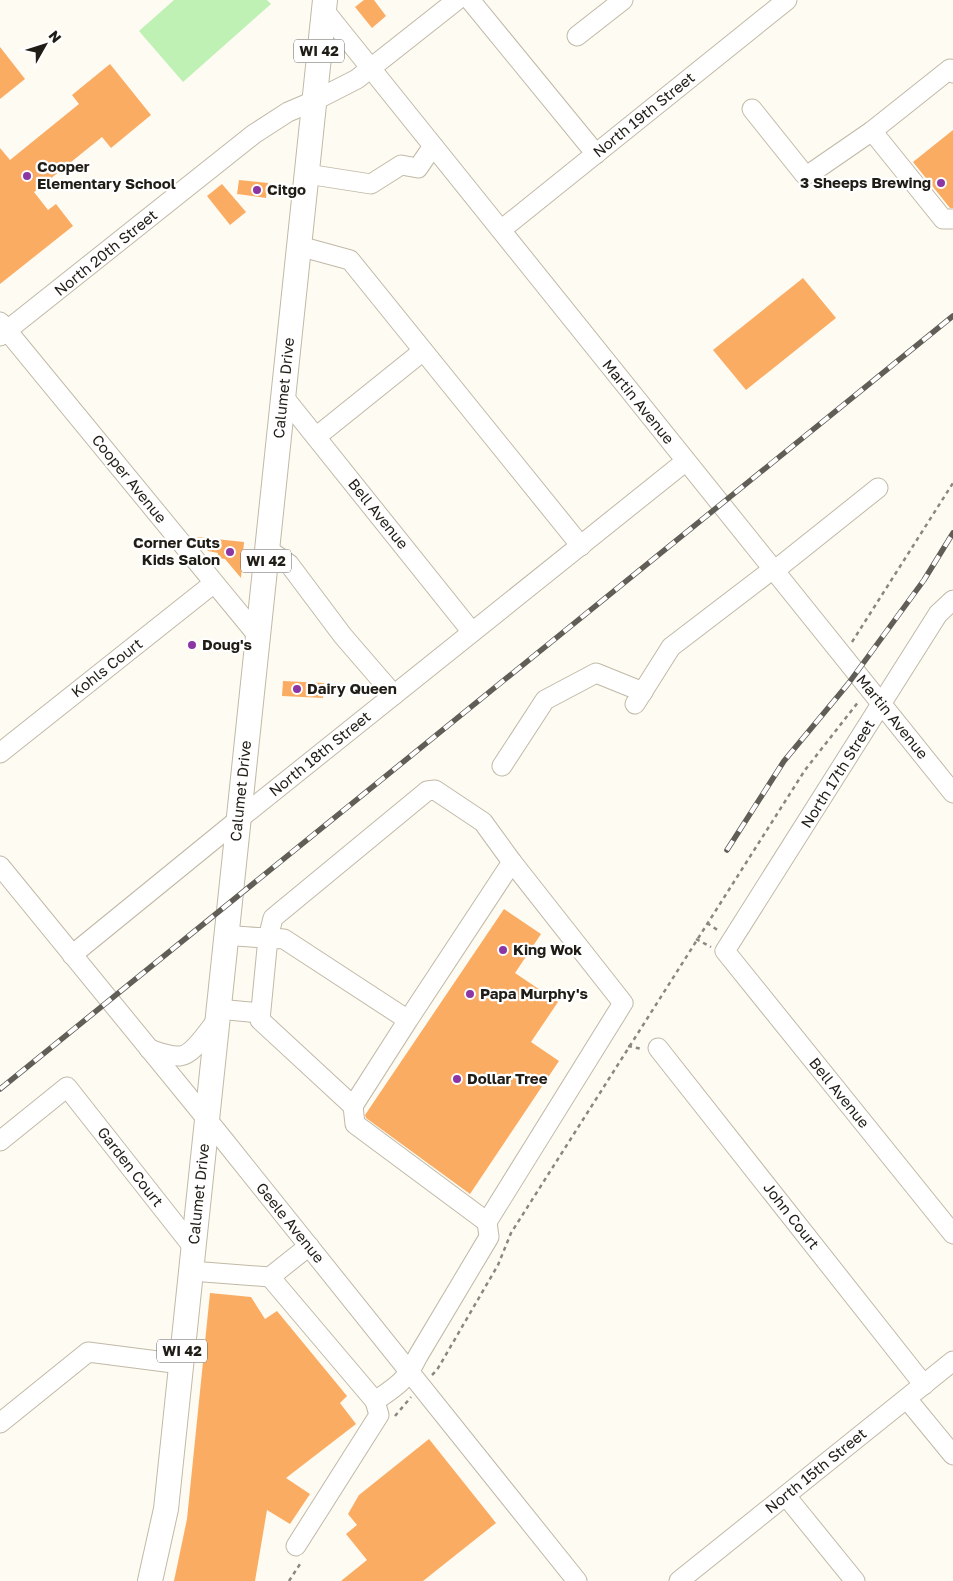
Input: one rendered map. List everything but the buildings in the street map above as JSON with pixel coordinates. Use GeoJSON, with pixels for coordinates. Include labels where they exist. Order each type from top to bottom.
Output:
{"type":"FeatureCollection","features":[{"type":"Feature","properties":{"kind":"main road","name":"Calumet Drive"},"geometry":{"type":"LineString","coordinates":[[150,1581],[166,1509],[324,5]]}},
{"type":"Feature","properties":{"kind":"street","name":"North 20th Street"},"geometry":{"type":"LineString","coordinates":[[2,330],[254,134],[288,112],[353,82],[457,0]]}},
{"type":"Feature","properties":{"kind":"street"},"geometry":{"type":"LineString","coordinates":[[470,0],[596,154]]}},
{"type":"Feature","properties":{"kind":"street"},"geometry":{"type":"LineString","coordinates":[[577,36],[623,0]]}},
{"type":"Feature","properties":{"kind":"street","name":"North 19th Street"},"geometry":{"type":"LineString","coordinates":[[501,230],[787,0]]}},
{"type":"Feature","properties":{"kind":"street","name":"Martin Avenue"},"geometry":{"type":"LineString","coordinates":[[324,5],[371,69],[953,794]]}},
{"type":"Feature","properties":{"kind":"street"},"geometry":{"type":"LineString","coordinates":[[752,109],[804,174],[811,173],[872,131],[950,69],[953,73]]}},
{"type":"Feature","properties":{"kind":"street"},"geometry":{"type":"LineString","coordinates":[[872,131],[943,219],[953,219]]}},
{"type":"Feature","properties":{"kind":"street"},"geometry":{"type":"LineString","coordinates":[[306,174],[371,184],[401,165],[418,168],[433,146]]}},
{"type":"Feature","properties":{"kind":"street"},"geometry":{"type":"LineString","coordinates":[[299,246],[350,260],[581,546]]}},
{"type":"Feature","properties":{"kind":"street","name":"Cooper Avenue"},"geometry":{"type":"LineString","coordinates":[[2,330],[258,636]]}},
{"type":"Feature","properties":{"kind":"street"},"geometry":{"type":"LineString","coordinates":[[316,437],[423,351]]}},
{"type":"Feature","properties":{"kind":"street","name":"Bell Avenue"},"geometry":{"type":"LineString","coordinates":[[283,396],[472,632]]}},
{"type":"Feature","properties":{"kind":"street","name":"North 18th Street"},"geometry":{"type":"LineString","coordinates":[[72,955],[686,461]]}},
{"type":"Feature","properties":{"kind":"street"},"geometry":{"type":"LineString","coordinates":[[502,766],[545,700],[596,673],[639,698],[671,647],[878,488]]}},
{"type":"Feature","properties":{"kind":"street"},"geometry":{"type":"LineString","coordinates":[[267,549],[289,564],[343,636],[394,695]]}},
{"type":"Feature","properties":{"kind":"street","name":"Kohls Court"},"geometry":{"type":"LineString","coordinates":[[0,753],[214,584]]}},
{"type":"Feature","properties":{"kind":"street","name":"North 17th Street"},"geometry":{"type":"LineString","coordinates":[[725,951],[938,614],[953,600]]}},
{"type":"Feature","properties":{"kind":"street"},"geometry":{"type":"LineString","coordinates":[[353,1106],[262,1022],[260,1013],[268,938],[273,918],[430,789],[435,790],[482,822],[623,1003],[487,1222],[488,1237],[418,1356],[416,1379],[397,1386],[375,1401]]}},
{"type":"Feature","properties":{"kind":"street"},"geometry":{"type":"LineString","coordinates":[[487,1222],[355,1124],[353,1106],[512,862]]}},
{"type":"Feature","properties":{"kind":"street","name":"Geele Avenue"},"geometry":{"type":"LineString","coordinates":[[0,866],[578,1581]]}},
{"type":"Feature","properties":{"kind":"street"},"geometry":{"type":"LineString","coordinates":[[226,935],[284,938],[408,1020]]}},
{"type":"Feature","properties":{"kind":"street","name":"Bell Avenue"},"geometry":{"type":"LineString","coordinates":[[725,951],[953,1234]]}},
{"type":"Feature","properties":{"kind":"street"},"geometry":{"type":"LineString","coordinates":[[149,1049],[175,1056],[186,1055],[194,1048],[217,1015],[260,1013]]}},
{"type":"Feature","properties":{"kind":"street","name":"John Court"},"geometry":{"type":"LineString","coordinates":[[658,1048],[924,1384]]}},
{"type":"Feature","properties":{"kind":"street","name":"Garden Court"},"geometry":{"type":"LineString","coordinates":[[0,1141],[67,1088],[194,1247]]}},
{"type":"Feature","properties":{"kind":"street"},"geometry":{"type":"LineString","coordinates":[[191,1271],[270,1277],[308,1246]]}},
{"type":"Feature","properties":{"kind":"street"},"geometry":{"type":"LineString","coordinates":[[270,1277],[375,1401],[379,1415],[300,1551]]}},
{"type":"Feature","properties":{"kind":"street"},"geometry":{"type":"LineString","coordinates":[[0,1423],[88,1352],[181,1364]]}},
{"type":"Feature","properties":{"kind":"street","name":"North 15th Street"},"geometry":{"type":"LineString","coordinates":[[679,1581],[953,1361]]}},
{"type":"Feature","properties":{"kind":"street"},"geometry":{"type":"LineString","coordinates":[[906,1399],[953,1455]]}},
{"type":"Feature","properties":{"kind":"street"},"geometry":{"type":"LineString","coordinates":[[786,1496],[855,1581]]}},
{"type":"Feature","properties":{"kind":"path"},"geometry":{"type":"LineString","coordinates":[[852,642],[953,483]]}},
{"type":"Feature","properties":{"kind":"path"},"geometry":{"type":"LineString","coordinates":[[393,1418],[416,1379],[437,1370],[498,1265],[511,1233],[804,770],[863,697]]}},
{"type":"Feature","properties":{"kind":"path"},"geometry":{"type":"LineString","coordinates":[[289,1581],[300,1551]]}},
{"type":"Feature","properties":{"kind":"green space"},"geometry":{"type":"Polygon","coordinates":[[[174,0],[267,0],[271,4],[183,82],[139,31],[174,0]]]}},
{"type":"Feature","properties":{"kind":"railway"},"geometry":{"type":"LineString","coordinates":[[0,1089],[953,316]]}},
{"type":"Feature","properties":{"kind":"railway"},"geometry":{"type":"LineString","coordinates":[[727,850],[784,761],[848,684],[924,580],[953,533]]}},
{"type":"Feature","properties":{"kind":"place","name":"Cooper Elementary School"},"geometry":{"type":"Point","coordinates":[27,176]}},
{"type":"Feature","properties":{"kind":"place","name":"3 Sheeps Brewing"},"geometry":{"type":"Point","coordinates":[941,183]}},
{"type":"Feature","properties":{"kind":"place","name":"Citgo"},"geometry":{"type":"Point","coordinates":[257,190]}},
{"type":"Feature","properties":{"kind":"place","name":"Corner Cuts Kids Salon"},"geometry":{"type":"Point","coordinates":[230,552]}},
{"type":"Feature","properties":{"kind":"place","name":"Doug's"},"geometry":{"type":"Point","coordinates":[192,645]}},
{"type":"Feature","properties":{"kind":"place","name":"Dairy Queen"},"geometry":{"type":"Point","coordinates":[297,689]}},
{"type":"Feature","properties":{"kind":"place","name":"King Wok"},"geometry":{"type":"Point","coordinates":[503,950]}},
{"type":"Feature","properties":{"kind":"place","name":"Papa Murphy's"},"geometry":{"type":"Point","coordinates":[470,994]}},
{"type":"Feature","properties":{"kind":"place","name":"Dollar Tree"},"geometry":{"type":"Point","coordinates":[457,1079]}}]}
